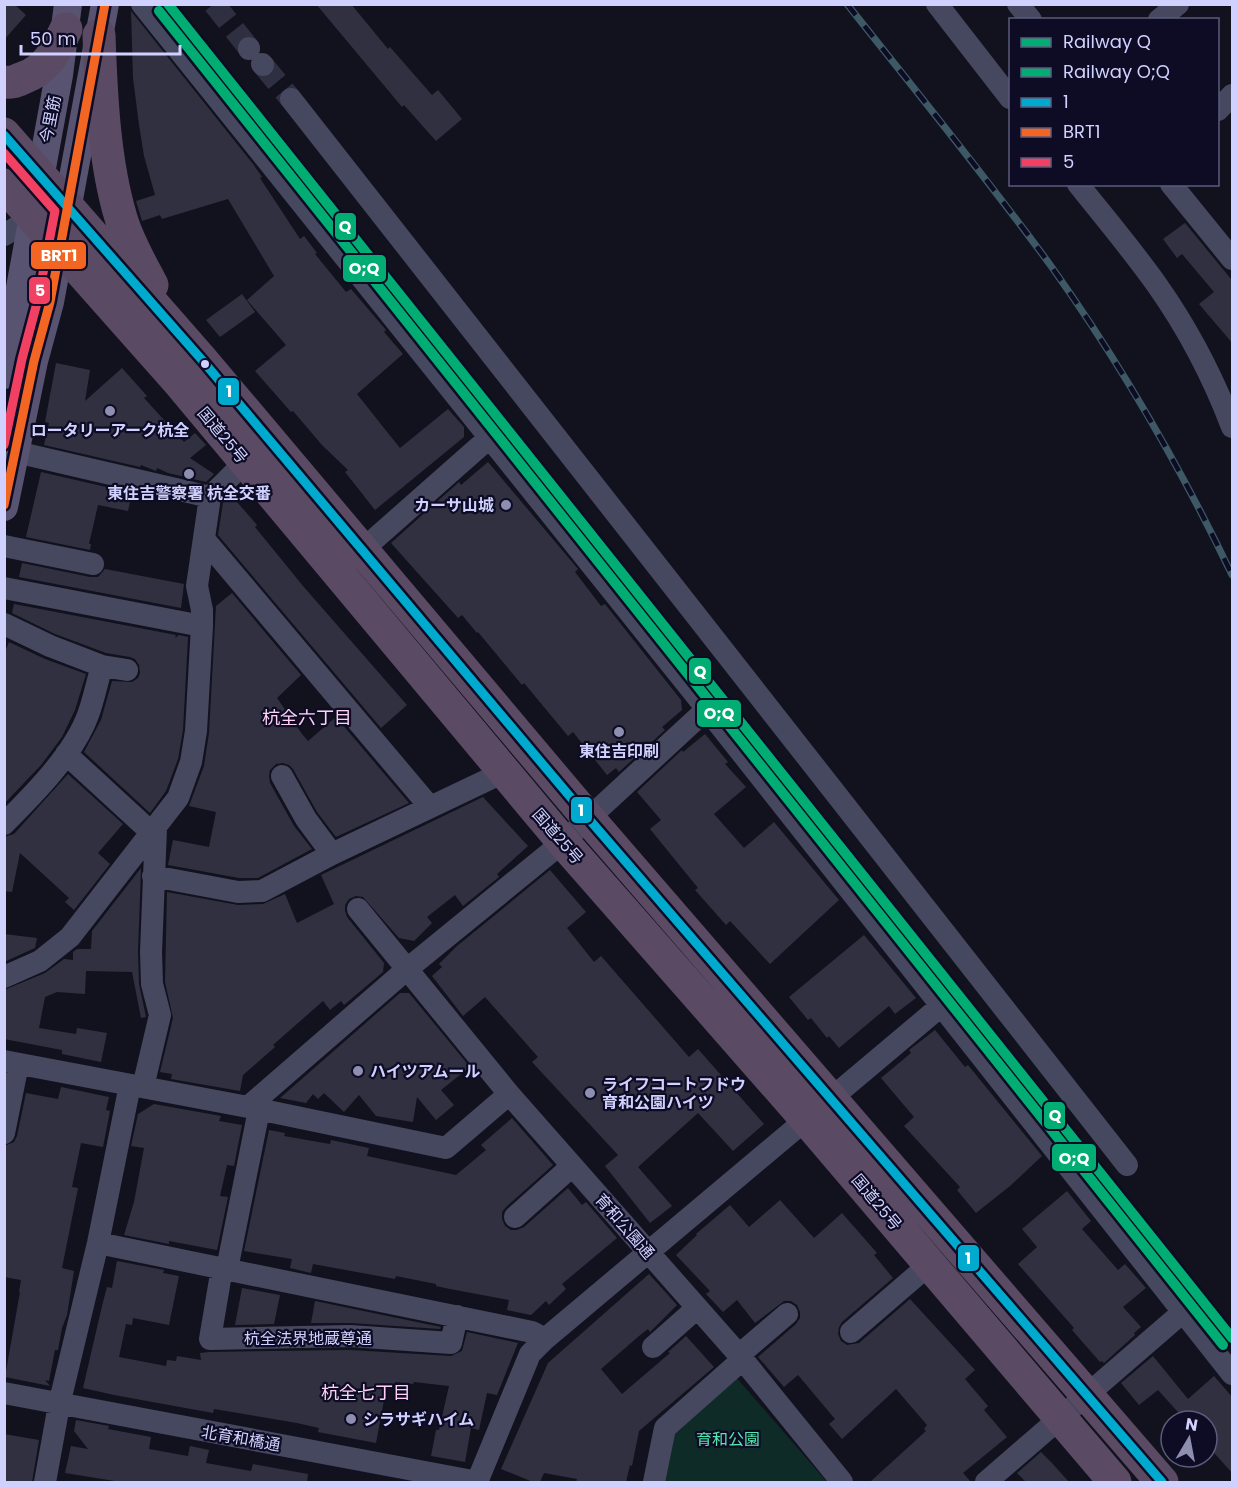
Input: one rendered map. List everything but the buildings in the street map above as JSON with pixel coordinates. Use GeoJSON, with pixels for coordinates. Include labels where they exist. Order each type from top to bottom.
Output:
{"type":"FeatureCollection","features":[{"type":"Feature","properties":{"kind":"highway"},"geometry":{"type":"LineString","coordinates":[[4,82],[11,83],[30,76],[45,66],[54,54],[67,17]]}},
{"type":"Feature","properties":{"kind":"highway"},"geometry":{"type":"LineString","coordinates":[[102,20],[102,101],[112,179],[121,219],[137,258],[162,302],[202,360]]}},
{"type":"Feature","properties":{"kind":"highway","name":"国道25号"},"geometry":{"type":"LineString","coordinates":[[4,134],[202,360],[588,818],[818,1109],[930,1264],[1115,1482]]}},
{"type":"Feature","properties":{"kind":"highway","name":"国道25号"},"geometry":{"type":"LineString","coordinates":[[4,185],[98,288],[563,842],[1086,1394],[1162,1482]]}},
{"type":"Feature","properties":{"kind":"main road","name":"今里筋"},"geometry":{"type":"LineString","coordinates":[[6,356],[67,17]]}},
{"type":"Feature","properties":{"kind":"main road","name":"今里筋"},"geometry":{"type":"LineString","coordinates":[[4,507],[34,361],[50,302],[102,20]]}},
{"type":"Feature","properties":{"kind":"street"},"geometry":{"type":"LineString","coordinates":[[142,4],[707,709],[1233,1374]]}},
{"type":"Feature","properties":{"kind":"street"},"geometry":{"type":"LineString","coordinates":[[937,4],[1009,95]]}},
{"type":"Feature","properties":{"kind":"street"},"geometry":{"type":"LineString","coordinates":[[1018,4],[1029,18]]}},
{"type":"Feature","properties":{"kind":"street"},"geometry":{"type":"LineString","coordinates":[[1161,18],[1178,4]]}},
{"type":"Feature","properties":{"kind":"street"},"geometry":{"type":"LineString","coordinates":[[1219,109],[1233,95]]}},
{"type":"Feature","properties":{"kind":"street"},"geometry":{"type":"LineString","coordinates":[[291,99],[1127,1165]]}},
{"type":"Feature","properties":{"kind":"street"},"geometry":{"type":"LineString","coordinates":[[1080,186],[1158,286],[1192,340],[1233,427]]}},
{"type":"Feature","properties":{"kind":"street"},"geometry":{"type":"LineString","coordinates":[[1173,186],[1233,259]]}},
{"type":"Feature","properties":{"kind":"street"},"geometry":{"type":"LineString","coordinates":[[4,235],[32,218],[68,207]]}},
{"type":"Feature","properties":{"kind":"street"},"geometry":{"type":"LineString","coordinates":[[337,572],[489,438]]}},
{"type":"Feature","properties":{"kind":"street"},"geometry":{"type":"LineString","coordinates":[[16,452],[210,497]]}},
{"type":"Feature","properties":{"kind":"street"},"geometry":{"type":"LineString","coordinates":[[4,977],[40,961],[70,937],[178,798],[191,762],[196,731],[202,626],[202,610],[197,586],[210,497],[245,462]]}},
{"type":"Feature","properties":{"kind":"street"},"geometry":{"type":"LineString","coordinates":[[204,539],[430,807]]}},
{"type":"Feature","properties":{"kind":"street"},"geometry":{"type":"LineString","coordinates":[[4,546],[93,564]]}},
{"type":"Feature","properties":{"kind":"street"},"geometry":{"type":"LineString","coordinates":[[4,588],[202,626]]}},
{"type":"Feature","properties":{"kind":"street"},"geometry":{"type":"LineString","coordinates":[[4,624],[50,646],[102,666],[127,670]]}},
{"type":"Feature","properties":{"kind":"street"},"geometry":{"type":"LineString","coordinates":[[4,824],[30,798],[66,754],[88,716],[102,666]]}},
{"type":"Feature","properties":{"kind":"street"},"geometry":{"type":"LineString","coordinates":[[224,1269],[253,1108],[406,970],[563,842],[707,709]]}},
{"type":"Feature","properties":{"kind":"street"},"geometry":{"type":"LineString","coordinates":[[66,754],[154,831]]}},
{"type":"Feature","properties":{"kind":"street"},"geometry":{"type":"LineString","coordinates":[[153,876],[238,892],[262,891],[332,854],[504,772]]}},
{"type":"Feature","properties":{"kind":"street"},"geometry":{"type":"LineString","coordinates":[[282,776],[306,819],[332,854]]}},
{"type":"Feature","properties":{"kind":"street"},"geometry":{"type":"LineString","coordinates":[[45,1482],[59,1405],[98,1243],[137,1086],[160,1015],[152,984],[154,831]]}},
{"type":"Feature","properties":{"kind":"street","name":"育和公園通"},"geometry":{"type":"LineString","coordinates":[[358,909],[509,1094],[741,1357],[842,1482]]}},
{"type":"Feature","properties":{"kind":"street"},"geometry":{"type":"LineString","coordinates":[[477,1482],[530,1354],[941,1006]]}},
{"type":"Feature","properties":{"kind":"street"},"geometry":{"type":"LineString","coordinates":[[4,1133],[11,1062],[447,1148],[509,1094]]}},
{"type":"Feature","properties":{"kind":"street"},"geometry":{"type":"LineString","coordinates":[[515,1217],[572,1166]]}},
{"type":"Feature","properties":{"kind":"street"},"geometry":{"type":"LineString","coordinates":[[98,1243],[532,1332],[545,1339]]}},
{"type":"Feature","properties":{"kind":"street"},"geometry":{"type":"LineString","coordinates":[[851,1332],[930,1264]]}},
{"type":"Feature","properties":{"kind":"street","name":"杭全法界地蔵尊通"},"geometry":{"type":"LineString","coordinates":[[224,1269],[210,1339],[350,1336],[450,1343],[456,1316]]}},
{"type":"Feature","properties":{"kind":"street"},"geometry":{"type":"LineString","coordinates":[[653,1347],[698,1308]]}},
{"type":"Feature","properties":{"kind":"street"},"geometry":{"type":"LineString","coordinates":[[986,1482],[1183,1311]]}},
{"type":"Feature","properties":{"kind":"street"},"geometry":{"type":"LineString","coordinates":[[654,1482],[665,1428],[788,1314]]}},
{"type":"Feature","properties":{"kind":"street","name":"北育和橋通"},"geometry":{"type":"LineString","coordinates":[[4,1393],[390,1474],[477,1482]]}},
{"type":"Feature","properties":{"kind":"green space","name":"育和公園"},"geometry":{"type":"Polygon","coordinates":[[[735,1376],[827,1482],[660,1482],[670,1431],[735,1376]]]}},
{"type":"Feature","properties":{"kind":"tunnel"},"geometry":{"type":"LineString","coordinates":[[214,4],[249,48]]}},
{"type":"Feature","properties":{"kind":"tunnel"},"geometry":{"type":"LineString","coordinates":[[263,65],[291,99]]}},
{"type":"Feature","properties":{"kind":"railway"},"geometry":{"type":"LineString","coordinates":[[847,4],[1051,266],[1101,340],[1171,456],[1232,575]]}},
{"type":"Feature","properties":{"kind":"rail line","name":"Q"},"geometry":{"type":"LineString","coordinates":[[168,4],[1232,1338]]}},
{"type":"Feature","properties":{"kind":"rail line","name":"O;Q"},"geometry":{"type":"LineString","coordinates":[[159,11],[1223,1345]]}},
{"type":"Feature","properties":{"kind":"transit line","name":"BRT1"},"geometry":{"type":"LineString","coordinates":[[4,505],[34,361],[50,302],[105,4]]}},
{"type":"Feature","properties":{"kind":"transit line","name":"1"},"geometry":{"type":"LineString","coordinates":[[4,135],[202,360],[588,818],[1162,1482]]}},
{"type":"Feature","properties":{"kind":"transit line","name":"5"},"geometry":{"type":"LineString","coordinates":[[4,153],[55,211],[38,299],[22,359],[4,445]]}},
{"type":"Feature","properties":{"kind":"place","name":"ロータリーアーク杭全"},"geometry":{"type":"Point","coordinates":[110,411]}},
{"type":"Feature","properties":{"kind":"place","name":"東住吉警察署 杭全交番"},"geometry":{"type":"Point","coordinates":[189,474]}},
{"type":"Feature","properties":{"kind":"place","name":"カーサ山城"},"geometry":{"type":"Point","coordinates":[506,505]}},
{"type":"Feature","properties":{"kind":"place","name":"東住吉印刷"},"geometry":{"type":"Point","coordinates":[619,732]}},
{"type":"Feature","properties":{"kind":"place","name":"ハイツアムール"},"geometry":{"type":"Point","coordinates":[358,1071]}},
{"type":"Feature","properties":{"kind":"place","name":"ライフコートフドウ 育和公園ハイツ"},"geometry":{"type":"Point","coordinates":[590,1093]}},
{"type":"Feature","properties":{"kind":"place","name":"シラサギハイム"},"geometry":{"type":"Point","coordinates":[351,1419]}},
{"type":"Feature","properties":{"kind":"district","name":"杭全六丁目"},"geometry":{"type":"Point","coordinates":[307,718]}},
{"type":"Feature","properties":{"kind":"district","name":"杭全七丁目"},"geometry":{"type":"Point","coordinates":[366,1393]}}]}
